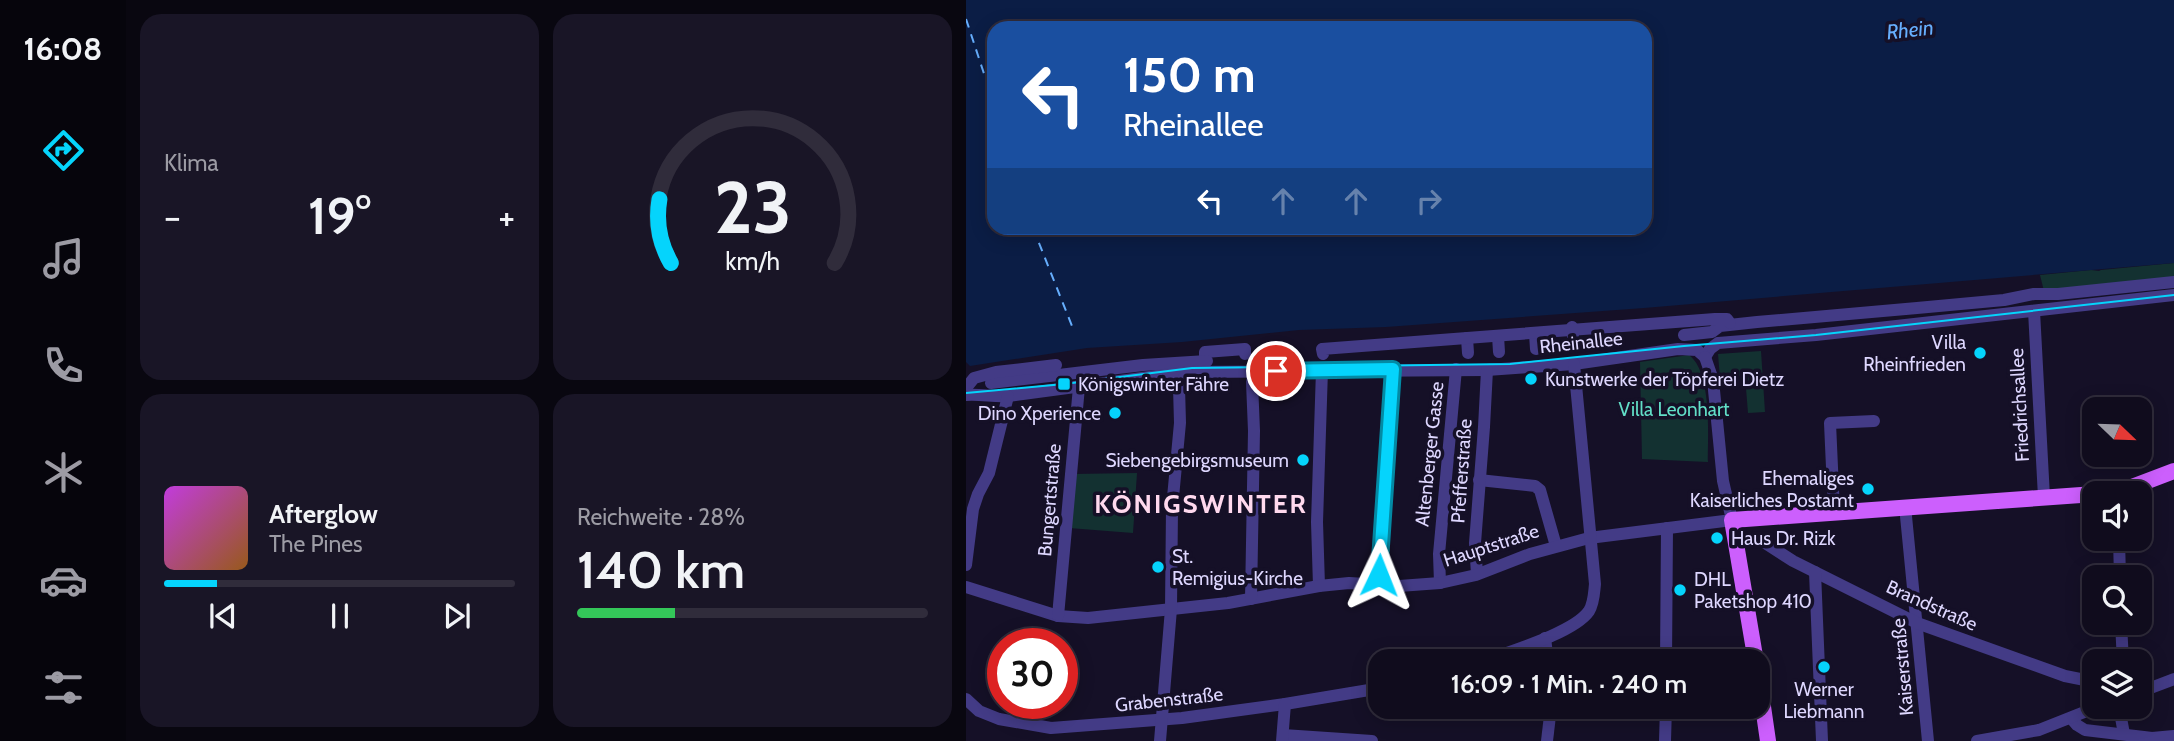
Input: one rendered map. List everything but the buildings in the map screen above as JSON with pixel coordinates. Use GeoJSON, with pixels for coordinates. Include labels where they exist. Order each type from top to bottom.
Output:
{"type":"FeatureCollection","features":[{"type":"Feature","properties":{"kind":"main road"},"geometry":{"type":"LineString","coordinates":[[2148,481],[2174,471]]}},
{"type":"Feature","properties":{"kind":"main road","name":"Hauptstraße"},"geometry":{"type":"LineString","coordinates":[[1732,520],[2082,495]]}},
{"type":"Feature","properties":{"kind":"main road"},"geometry":{"type":"LineString","coordinates":[[1739,551],[1746,529],[1754,518]]}},
{"type":"Feature","properties":{"kind":"main road"},"geometry":{"type":"LineString","coordinates":[[1732,520],[1754,649]]}},
{"type":"Feature","properties":{"kind":"main road"},"geometry":{"type":"LineString","coordinates":[[1765,719],[1768,741]]}},
{"type":"Feature","properties":{"kind":"street"},"geometry":{"type":"LineString","coordinates":[[1322,350],[1572,329],[1610,334],[1645,327],[1732,325],[2004,300],[2034,302],[2058,294],[2174,282]]}},
{"type":"Feature","properties":{"kind":"street"},"geometry":{"type":"LineString","coordinates":[[1732,520],[1726,496],[1713,380],[1705,357],[1718,343],[1816,335],[2034,302],[2174,295]]}},
{"type":"Feature","properties":{"kind":"street","name":"Friedrichsallee"},"geometry":{"type":"LineString","coordinates":[[2034,302],[2044,497]]}},
{"type":"Feature","properties":{"kind":"street"},"geometry":{"type":"LineString","coordinates":[[1684,335],[1712,332],[1715,324]]}},
{"type":"Feature","properties":{"kind":"street"},"geometry":{"type":"LineString","coordinates":[[1572,329],[1574,346]]}},
{"type":"Feature","properties":{"kind":"street"},"geometry":{"type":"LineString","coordinates":[[1535,334],[1536,349]]}},
{"type":"Feature","properties":{"kind":"street"},"geometry":{"type":"LineString","coordinates":[[1498,336],[1499,352]]}},
{"type":"Feature","properties":{"kind":"street"},"geometry":{"type":"LineString","coordinates":[[1467,338],[1468,354]]}},
{"type":"Feature","properties":{"kind":"street"},"geometry":{"type":"LineString","coordinates":[[1160,741],[1171,609],[1172,508],[1180,422],[1179,387],[1185,367],[1206,359],[1205,352],[1245,349],[1245,354]]}},
{"type":"Feature","properties":{"kind":"street","name":"Rheinallee"},"geometry":{"type":"LineString","coordinates":[[966,388],[974,378],[1054,372],[1185,367],[1254,371],[1486,370],[1574,364],[1678,349],[1697,350],[1705,357]]}},
{"type":"Feature","properties":{"kind":"street"},"geometry":{"type":"LineString","coordinates":[[1516,649],[1574,625],[1589,611],[1593,601],[1595,584],[1574,364]]}},
{"type":"Feature","properties":{"kind":"street","name":"Rheinallee"},"geometry":{"type":"LineString","coordinates":[[966,396],[982,394],[996,397],[1079,387],[1185,367]]}},
{"type":"Feature","properties":{"kind":"street"},"geometry":{"type":"LineString","coordinates":[[1379,584],[1393,369]]}},
{"type":"Feature","properties":{"kind":"street","name":"Altenberger Gasse"},"geometry":{"type":"LineString","coordinates":[[1440,583],[1438,554],[1456,369]]}},
{"type":"Feature","properties":{"kind":"street"},"geometry":{"type":"LineString","coordinates":[[1319,586],[1317,522],[1322,370]]}},
{"type":"Feature","properties":{"kind":"street","name":"Pfefferstraße"},"geometry":{"type":"LineString","coordinates":[[1477,574],[1475,543],[1486,370]]}},
{"type":"Feature","properties":{"kind":"street"},"geometry":{"type":"LineString","coordinates":[[1251,599],[1254,371]]}},
{"type":"Feature","properties":{"kind":"street"},"geometry":{"type":"LineString","coordinates":[[982,394],[981,384],[991,378]]}},
{"type":"Feature","properties":{"kind":"street","name":"Bungertstraße"},"geometry":{"type":"LineString","coordinates":[[1058,616],[1079,387]]}},
{"type":"Feature","properties":{"kind":"street"},"geometry":{"type":"LineString","coordinates":[[966,565],[973,509],[989,473],[1008,396]]}},
{"type":"Feature","properties":{"kind":"street"},"geometry":{"type":"LineString","coordinates":[[1834,512],[1830,423],[1874,421]]}},
{"type":"Feature","properties":{"kind":"street"},"geometry":{"type":"LineString","coordinates":[[1479,481],[1535,486],[1540,491],[1556,546]]}},
{"type":"Feature","properties":{"kind":"street"},"geometry":{"type":"LineString","coordinates":[[1698,524],[1716,514],[1726,496]]}},
{"type":"Feature","properties":{"kind":"street","name":"Kaiserstraße"},"geometry":{"type":"LineString","coordinates":[[1905,506],[1928,741]]}},
{"type":"Feature","properties":{"kind":"street","name":"Hauptstraße"},"geometry":{"type":"LineString","coordinates":[[966,587],[1058,616],[1088,618],[1251,599],[1349,583],[1409,586],[1440,583],[1589,538],[1732,520]]}},
{"type":"Feature","properties":{"kind":"street"},"geometry":{"type":"LineString","coordinates":[[1666,649],[1667,528]]}},
{"type":"Feature","properties":{"kind":"street","name":"Brandstraße"},"geometry":{"type":"LineString","coordinates":[[1762,541],[1793,561],[1917,623],[2065,676],[2082,679]]}},
{"type":"Feature","properties":{"kind":"street"},"geometry":{"type":"LineString","coordinates":[[1815,572],[1822,741]]}},
{"type":"Feature","properties":{"kind":"street"},"geometry":{"type":"LineString","coordinates":[[1545,638],[1546,649]]}},
{"type":"Feature","properties":{"kind":"street"},"geometry":{"type":"LineString","coordinates":[[2152,688],[2174,680]]}},
{"type":"Feature","properties":{"kind":"street","name":"Grabenstraße"},"geometry":{"type":"LineString","coordinates":[[966,699],[979,711],[1050,734],[1102,725],[1182,718],[1285,704],[1368,690]]}},
{"type":"Feature","properties":{"kind":"street"},"geometry":{"type":"LineString","coordinates":[[1285,704],[1282,738],[1372,741]]}},
{"type":"Feature","properties":{"kind":"street"},"geometry":{"type":"LineString","coordinates":[[1977,741],[2039,730],[2082,713]]}},
{"type":"Feature","properties":{"kind":"street"},"geometry":{"type":"LineString","coordinates":[[2071,718],[2085,730],[2152,738],[2174,736]]}},
{"type":"Feature","properties":{"kind":"street"},"geometry":{"type":"LineString","coordinates":[[1548,741],[1550,719]]}},
{"type":"Feature","properties":{"kind":"street"},"geometry":{"type":"LineString","coordinates":[[1665,741],[1666,719]]}},
{"type":"Feature","properties":{"kind":"street"},"geometry":{"type":"LineString","coordinates":[[2121,719],[2124,734]]}},
{"type":"Feature","properties":{"kind":"green space"},"geometry":{"type":"Polygon","coordinates":[[[2174,263],[2174,278],[2044,291],[2040,275],[2099,271],[2174,263]]]}},
{"type":"Feature","properties":{"kind":"green space"},"geometry":{"type":"Polygon","coordinates":[[[1761,351],[1765,412],[1748,413],[1745,376],[1720,378],[1718,354],[1761,351]]]}},
{"type":"Feature","properties":{"kind":"green space","name":"Villa Leonhart"},"geometry":{"type":"Polygon","coordinates":[[[1689,355],[1702,375],[1705,389],[1708,462],[1642,459],[1640,362],[1689,355]]]}},
{"type":"Feature","properties":{"kind":"green space"},"geometry":{"type":"Polygon","coordinates":[[[1137,473],[1133,533],[1069,528],[1073,474],[1137,473]]]}},
{"type":"Feature","properties":{"kind":"water","name":"Rhein"},"geometry":{"type":"Polygon","coordinates":[[[966,0],[2174,0],[2174,263],[1644,308],[1386,327],[1299,330],[1087,348],[970,366],[966,362],[966,0]]]}},
{"type":"Feature","properties":{"kind":"ferry route"},"geometry":{"type":"LineString","coordinates":[[966,19],[987,83]]}},
{"type":"Feature","properties":{"kind":"ferry route"},"geometry":{"type":"LineString","coordinates":[[1036,235],[1074,331]]}},
{"type":"Feature","properties":{"kind":"tram line"},"geometry":{"type":"LineString","coordinates":[[966,393],[1192,368],[1510,364],[1816,335],[2174,295]]}},
{"type":"Feature","properties":{"kind":"place","name":"Villa Rheinfrieden"},"geometry":{"type":"Point","coordinates":[1980,353]}},
{"type":"Feature","properties":{"kind":"place","name":"Kunstwerke der Töpferei Dietz"},"geometry":{"type":"Point","coordinates":[1531,379]}},
{"type":"Feature","properties":{"kind":"place","name":"Königswinter Fähre"},"geometry":{"type":"Point","coordinates":[1064,384]}},
{"type":"Feature","properties":{"kind":"place","name":"Dino Xperience"},"geometry":{"type":"Point","coordinates":[1115,413]}},
{"type":"Feature","properties":{"kind":"place","name":"Siebengebirgsmuseum"},"geometry":{"type":"Point","coordinates":[1303,460]}},
{"type":"Feature","properties":{"kind":"place","name":"Ehemaliges Kaiserliches Postamt"},"geometry":{"type":"Point","coordinates":[1868,489]}},
{"type":"Feature","properties":{"kind":"place","name":"Haus Dr. Rizk"},"geometry":{"type":"Point","coordinates":[1717,538]}},
{"type":"Feature","properties":{"kind":"place","name":"St. Remigius-Kirche"},"geometry":{"type":"Point","coordinates":[1158,567]}},
{"type":"Feature","properties":{"kind":"place","name":"DHL Paketshop 410"},"geometry":{"type":"Point","coordinates":[1680,590]}},
{"type":"Feature","properties":{"kind":"place","name":"Werner Liebmann"},"geometry":{"type":"Point","coordinates":[1824,667]}},
{"type":"Feature","properties":{"kind":"district","name":"KÖNIGSWINTER"},"geometry":{"type":"Point","coordinates":[1201,504]}},
{"type":"Feature","properties":{"kind":"route"},"geometry":{"type":"LineString","coordinates":[[1276,371],[1393,369],[1379,575]]}}]}
